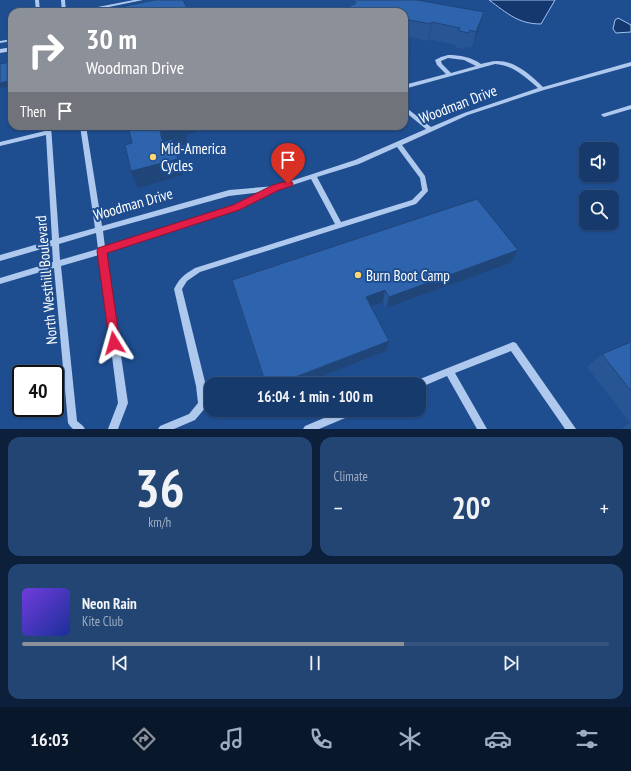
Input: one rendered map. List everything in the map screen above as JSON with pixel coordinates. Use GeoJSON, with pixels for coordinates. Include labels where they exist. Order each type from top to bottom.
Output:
{"type":"FeatureCollection","features":[{"type":"Feature","properties":{"kind":"street"},"geometry":{"type":"LineString","coordinates":[[98,8],[141,0]]}},
{"type":"Feature","properties":{"kind":"street"},"geometry":{"type":"LineString","coordinates":[[450,75],[439,64],[438,60],[442,57],[449,56],[472,60],[480,66]]}},
{"type":"Feature","properties":{"kind":"street"},"geometry":{"type":"LineString","coordinates":[[408,87],[495,62],[505,62],[518,68],[542,89]]}},
{"type":"Feature","properties":{"kind":"street","name":"Woodman Drive"},"geometry":{"type":"LineString","coordinates":[[0,281],[236,208],[276,188],[357,162],[466,114],[542,89],[630,66]]}},
{"type":"Feature","properties":{"kind":"street"},"geometry":{"type":"LineString","coordinates":[[604,115],[631,107]]}},
{"type":"Feature","properties":{"kind":"street"},"geometry":{"type":"LineString","coordinates":[[408,111],[430,129]]}},
{"type":"Feature","properties":{"kind":"street"},"geometry":{"type":"LineString","coordinates":[[0,144],[45,130]]}},
{"type":"Feature","properties":{"kind":"street","name":"North Westhill Boulevard"},"geometry":{"type":"LineString","coordinates":[[48,130],[57,264],[73,423],[80,429]]}},
{"type":"Feature","properties":{"kind":"street"},"geometry":{"type":"LineString","coordinates":[[83,130],[123,403],[113,429]]}},
{"type":"Feature","properties":{"kind":"street"},"geometry":{"type":"LineString","coordinates":[[163,429],[192,417],[203,404],[201,386],[178,289],[184,279],[198,270],[414,202],[424,191],[423,178],[398,144]]}},
{"type":"Feature","properties":{"kind":"street"},"geometry":{"type":"LineString","coordinates":[[313,177],[339,225]]}},
{"type":"Feature","properties":{"kind":"street","name":"Woodman Drive"},"geometry":{"type":"LineString","coordinates":[[0,258],[229,193],[276,188]]}},
{"type":"Feature","properties":{"kind":"street"},"geometry":{"type":"LineString","coordinates":[[426,381],[514,346],[571,429]]}},
{"type":"Feature","properties":{"kind":"street"},"geometry":{"type":"LineString","coordinates":[[449,371],[482,429]]}},
{"type":"Feature","properties":{"kind":"street"},"geometry":{"type":"LineString","coordinates":[[308,429],[337,417]]}},
{"type":"Feature","properties":{"kind":"water"},"geometry":{"type":"Polygon","coordinates":[[[489,0],[555,0],[541,24],[533,24],[513,17],[489,0]]]}},
{"type":"Feature","properties":{"kind":"water"},"geometry":{"type":"Polygon","coordinates":[[[618,18],[631,25],[631,32],[616,33],[613,29],[615,20],[618,18]]]}},
{"type":"Feature","properties":{"kind":"building"},"geometry":{"type":"Polygon","coordinates":[[[155,0],[183,0],[187,8],[126,8],[125,6],[155,0]]]}},
{"type":"Feature","properties":{"kind":"building"},"geometry":{"type":"Polygon","coordinates":[[[354,0],[417,0],[484,12],[476,32],[470,30],[469,33],[459,31],[460,28],[432,22],[431,24],[408,20],[408,8],[349,8],[356,2],[353,2],[354,0]]]}},
{"type":"Feature","properties":{"kind":"building"},"geometry":{"type":"Polygon","coordinates":[[[8,63],[8,81],[0,83],[0,64],[8,63]]]}},
{"type":"Feature","properties":{"kind":"building"},"geometry":{"type":"Polygon","coordinates":[[[129,130],[168,130],[160,132],[163,142],[172,139],[178,159],[131,171],[125,145],[132,143],[129,130]]]}},
{"type":"Feature","properties":{"kind":"building"},"geometry":{"type":"Polygon","coordinates":[[[477,199],[518,250],[389,297],[385,290],[366,297],[389,341],[295,377],[264,377],[232,280],[477,199]]]}},
{"type":"Feature","properties":{"kind":"building"},"geometry":{"type":"Polygon","coordinates":[[[631,342],[631,391],[602,354],[631,342]]]}},
{"type":"Feature","properties":{"kind":"place","name":"Mid-America Cycles"},"geometry":{"type":"Point","coordinates":[153,157]}},
{"type":"Feature","properties":{"kind":"place","name":"Burn Boot Camp"},"geometry":{"type":"Point","coordinates":[358,275]}},
{"type":"Feature","properties":{"kind":"route"},"geometry":{"type":"LineString","coordinates":[[114,343],[101,251],[236,208],[276,188],[288,184]]}}]}
